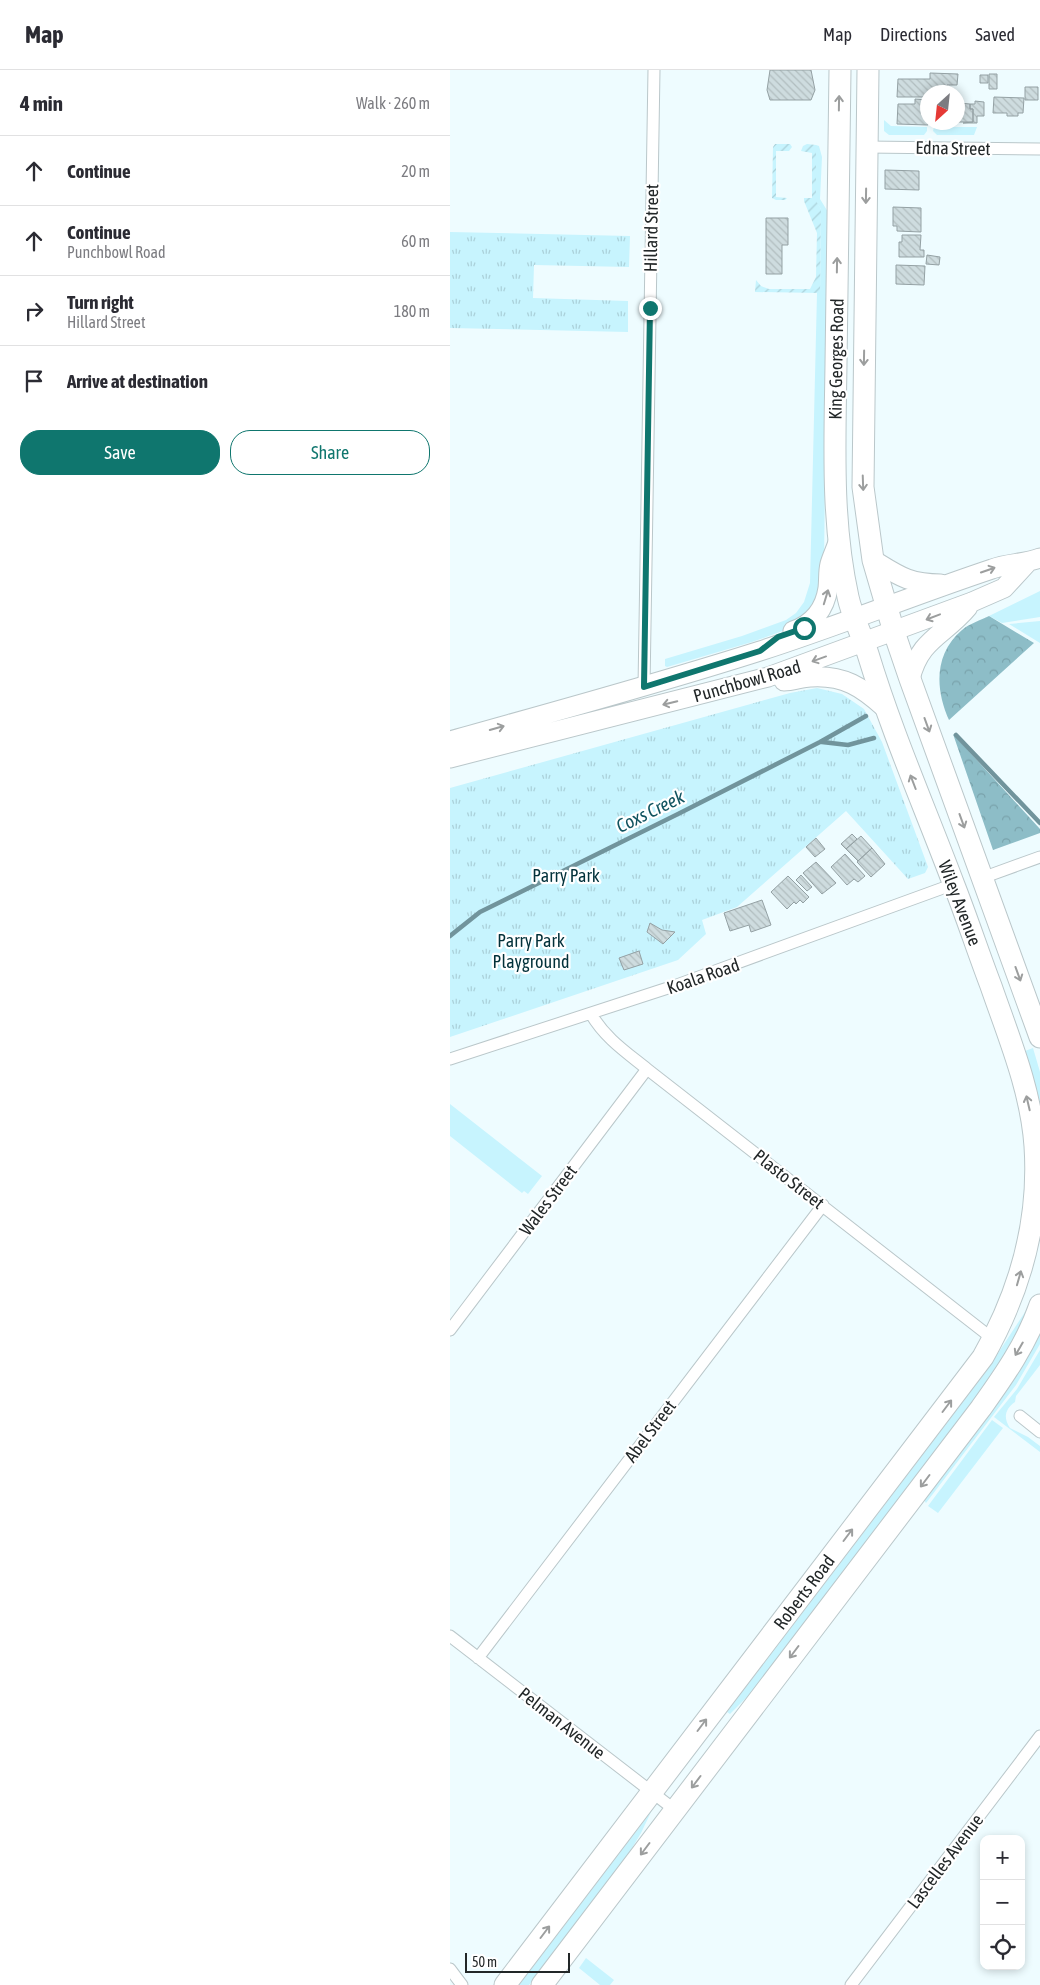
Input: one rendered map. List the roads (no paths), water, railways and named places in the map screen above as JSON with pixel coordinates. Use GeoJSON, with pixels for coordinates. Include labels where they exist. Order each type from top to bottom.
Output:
{"type":"FeatureCollection","features":[{"type":"Feature","properties":{"kind":"highway","name":"King Georges Road"},"geometry":{"type":"LineString","coordinates":[[840,70],[835,472],[838,542],[848,600],[864,643]]}},
{"type":"Feature","properties":{"kind":"highway","name":"King Georges Road"},"geometry":{"type":"LineString","coordinates":[[868,70],[863,487],[873,560],[894,632]]}},
{"type":"Feature","properties":{"kind":"highway","name":"Wiley Avenue"},"geometry":{"type":"LineString","coordinates":[[894,632],[1040,1037]]}},
{"type":"Feature","properties":{"kind":"highway","name":"Wiley Avenue"},"geometry":{"type":"LineString","coordinates":[[864,643],[885,708],[930,828],[954,884],[1021,1072],[1031,1113],[1036,1169]]}},
{"type":"Feature","properties":{"kind":"highway","name":"Roberts Road"},"geometry":{"type":"LineString","coordinates":[[505,1985],[983,1357],[1015,1290],[1027,1249],[1035,1203],[1036,1169]]}},
{"type":"Feature","properties":{"kind":"highway","name":"Roberts Road"},"geometry":{"type":"LineString","coordinates":[[542,1985],[1002,1378],[1022,1345],[1040,1305]]}},
{"type":"Feature","properties":{"kind":"main road"},"geometry":{"type":"LineString","coordinates":[[760,651],[778,637],[804,628],[815,618],[823,605],[828,589],[830,565],[838,542]]}},
{"type":"Feature","properties":{"kind":"main road"},"geometry":{"type":"LineString","coordinates":[[873,560],[894,574],[911,581],[950,584]]}},
{"type":"Feature","properties":{"kind":"main road","name":"Punchbowl Road"},"geometry":{"type":"LineString","coordinates":[[450,741],[644,687],[760,651],[995,568],[1034,561]]}},
{"type":"Feature","properties":{"kind":"main road","name":"Punchbowl Road"},"geometry":{"type":"LineString","coordinates":[[450,758],[768,677],[972,602],[1004,588],[1034,561]]}},
{"type":"Feature","properties":{"kind":"main road"},"geometry":{"type":"LineString","coordinates":[[910,679],[913,666],[922,649],[958,618],[972,602]]}},
{"type":"Feature","properties":{"kind":"main road"},"geometry":{"type":"LineString","coordinates":[[768,677],[786,681],[810,677],[839,679],[861,688],[885,708]]}},
{"type":"Feature","properties":{"kind":"street","name":"Hillard Street"},"geometry":{"type":"LineString","coordinates":[[644,687],[654,70]]}},
{"type":"Feature","properties":{"kind":"street","name":"Edna Street"},"geometry":{"type":"LineString","coordinates":[[866,147],[1040,149]]}},
{"type":"Feature","properties":{"kind":"street"},"geometry":{"type":"LineString","coordinates":[[982,878],[1040,857]]}},
{"type":"Feature","properties":{"kind":"street","name":"Koala Road"},"geometry":{"type":"LineString","coordinates":[[450,1059],[591,1014],[747,960],[954,884]]}},
{"type":"Feature","properties":{"kind":"street","name":"Plasto Street"},"geometry":{"type":"LineString","coordinates":[[591,1014],[600,1030],[647,1070],[993,1339]]}},
{"type":"Feature","properties":{"kind":"street","name":"Wales Street"},"geometry":{"type":"LineString","coordinates":[[450,1330],[647,1070]]}},
{"type":"Feature","properties":{"kind":"street","name":"Abel Street"},"geometry":{"type":"LineString","coordinates":[[478,1658],[823,1205]]}},
{"type":"Feature","properties":{"kind":"street"},"geometry":{"type":"LineString","coordinates":[[1020,1416],[1040,1432]]}},
{"type":"Feature","properties":{"kind":"street","name":"Pelman Avenue"},"geometry":{"type":"LineString","coordinates":[[450,1636],[674,1810]]}},
{"type":"Feature","properties":{"kind":"street","name":"Lascelles Avenue"},"geometry":{"type":"LineString","coordinates":[[851,1985],[1040,1736]]}},
{"type":"Feature","properties":{"kind":"street"},"geometry":{"type":"LineString","coordinates":[[450,1969],[462,1985]]}},
{"type":"Feature","properties":{"kind":"waterway","name":"Coxs Creek"},"geometry":{"type":"LineString","coordinates":[[450,936],[480,912],[820,742],[866,716]]}},
{"type":"Feature","properties":{"kind":"waterway"},"geometry":{"type":"LineString","coordinates":[[956,735],[1040,823]]}},
{"type":"Feature","properties":{"kind":"waterway"},"geometry":{"type":"LineString","coordinates":[[822,742],[848,745],[874,738]]}},
{"type":"Feature","properties":{"kind":"park label","name":"Parry Park"},"geometry":{"type":"Point","coordinates":[566,875]}},
{"type":"Feature","properties":{"kind":"park label","name":"Parry Park Playground"},"geometry":{"type":"Point","coordinates":[531,950]}}]}
